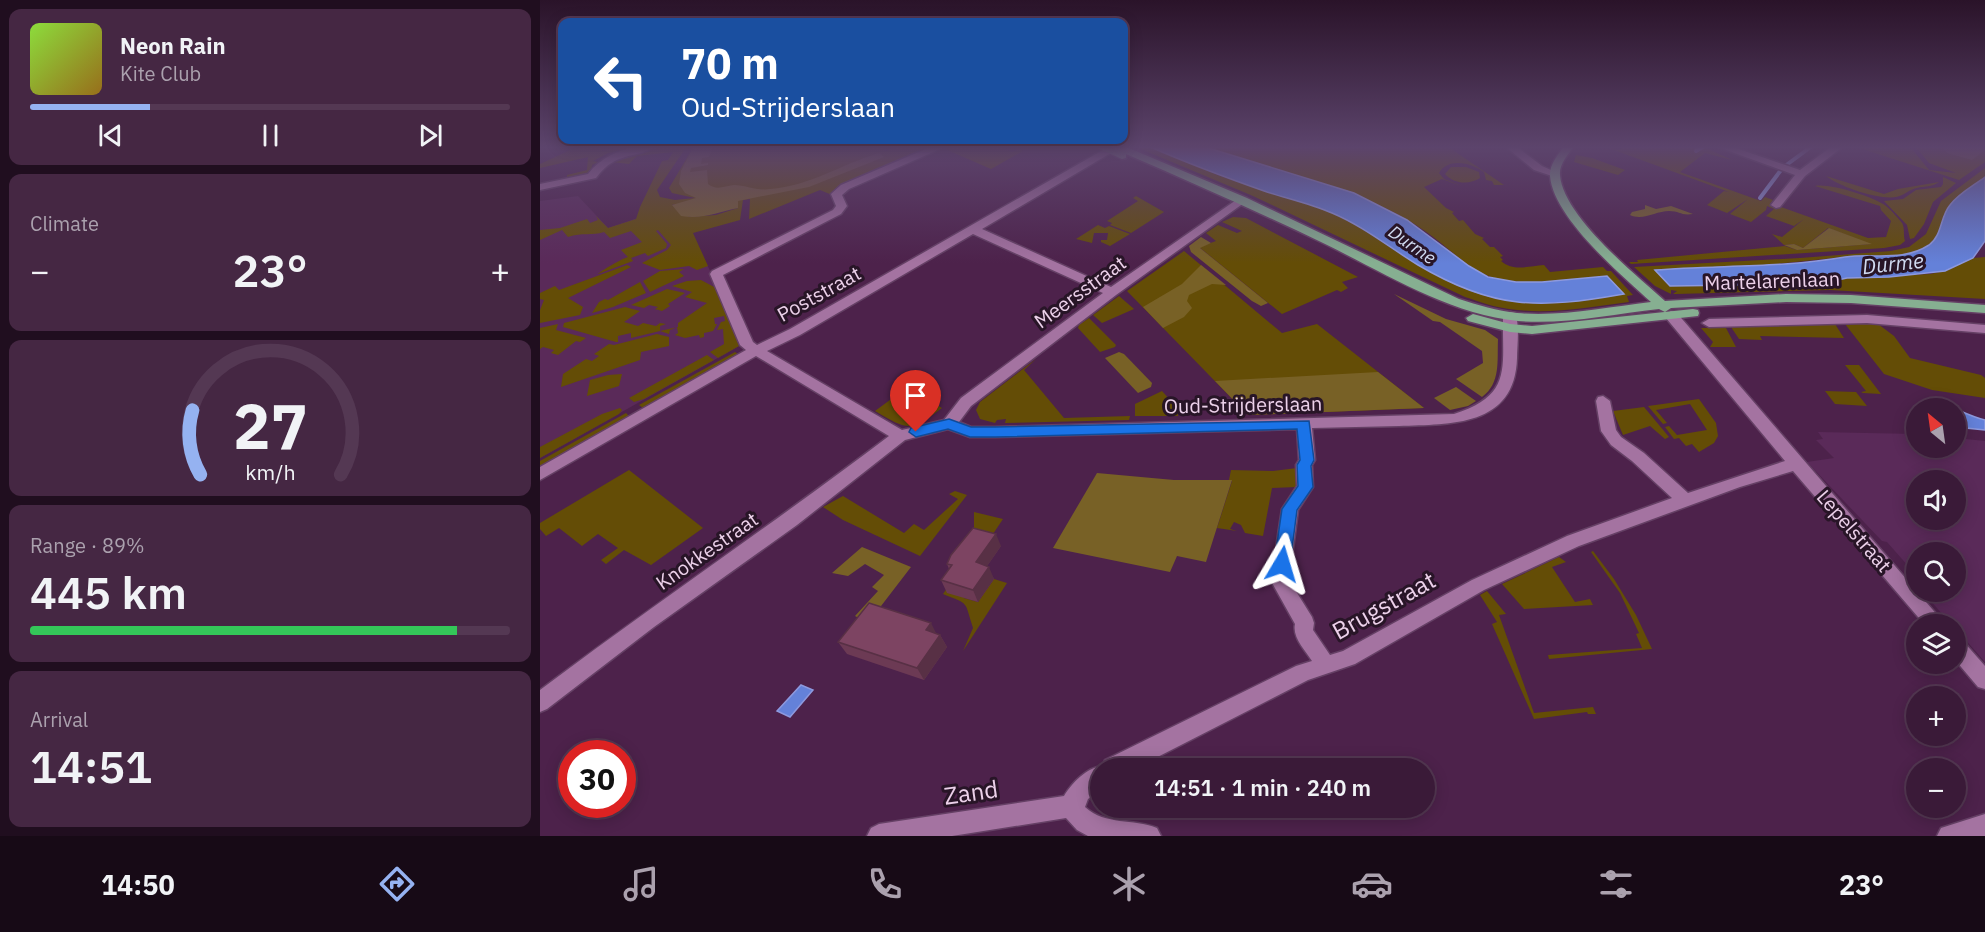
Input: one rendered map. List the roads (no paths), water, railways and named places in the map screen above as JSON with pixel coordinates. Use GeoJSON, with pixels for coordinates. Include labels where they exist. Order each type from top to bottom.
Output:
{"type":"FeatureCollection","features":[{"type":"Feature","properties":{"kind":"main road"},"geometry":{"type":"LineString","coordinates":[[1198,185],[1454,302],[1510,322],[1545,329],[1666,310]]}},
{"type":"Feature","properties":{"kind":"main road"},"geometry":{"type":"LineString","coordinates":[[1556,185],[1588,236],[1666,310]]}},
{"type":"Feature","properties":{"kind":"main road","name":"Martelarenlaan"},"geometry":{"type":"LineString","coordinates":[[1666,310],[1797,298],[1851,299],[1985,309]]}},
{"type":"Feature","properties":{"kind":"main road","name":"Martelarenlaan"},"geometry":{"type":"LineString","coordinates":[[1666,310],[1921,305]]}},
{"type":"Feature","properties":{"kind":"street"},"geometry":{"type":"LineString","coordinates":[[850,185],[836,194],[842,206],[837,212],[716,274],[747,345],[900,436]]}},
{"type":"Feature","properties":{"kind":"street","name":"Poststraat"},"geometry":{"type":"LineString","coordinates":[[540,474],[757,351],[795,332],[1049,185]]}},
{"type":"Feature","properties":{"kind":"street"},"geometry":{"type":"LineString","coordinates":[[1776,205],[1792,185]]}},
{"type":"Feature","properties":{"kind":"street","name":"Meersstraat"},"geometry":{"type":"LineString","coordinates":[[949,424],[966,402],[1112,292],[1239,202]]}},
{"type":"Feature","properties":{"kind":"street"},"geometry":{"type":"LineString","coordinates":[[974,230],[1112,292]]}},
{"type":"Feature","properties":{"kind":"street"},"geometry":{"type":"LineString","coordinates":[[1856,306],[1867,319]]}},
{"type":"Feature","properties":{"kind":"street"},"geometry":{"type":"LineString","coordinates":[[1666,310],[1796,464]]}},
{"type":"Feature","properties":{"kind":"street"},"geometry":{"type":"LineString","coordinates":[[1709,323],[1867,319],[1985,329]]}},
{"type":"Feature","properties":{"kind":"street","name":"Oud-Strijderslaan"},"geometry":{"type":"LineString","coordinates":[[900,436],[949,424],[970,432],[995,432],[1441,421],[1472,415],[1490,407],[1509,382],[1510,322]]}},
{"type":"Feature","properties":{"kind":"street"},"geometry":{"type":"LineString","coordinates":[[1603,401],[1609,431],[1616,441],[1685,500]]}},
{"type":"Feature","properties":{"kind":"street"},"geometry":{"type":"LineString","coordinates":[[1304,424],[1307,460],[1304,465],[1305,487],[1290,509],[1280,581],[1305,623],[1304,631],[1326,666]]}},
{"type":"Feature","properties":{"kind":"street","name":"Knokkestraat"},"geometry":{"type":"LineString","coordinates":[[540,702],[647,621],[800,513],[900,436]]}},
{"type":"Feature","properties":{"kind":"street","name":"Brugstraat"},"geometry":{"type":"LineString","coordinates":[[1133,758],[1303,673],[1348,658],[1446,602],[1558,548],[1685,500],[1796,464]]}},
{"type":"Feature","properties":{"kind":"street","name":"Lepelstraat"},"geometry":{"type":"LineString","coordinates":[[1796,464],[1927,614]]}},
{"type":"Feature","properties":{"kind":"street"},"geometry":{"type":"LineString","coordinates":[[1966,658],[1985,680]]}},
{"type":"Feature","properties":{"kind":"street"},"geometry":{"type":"LineString","coordinates":[[1090,784],[1080,791],[1071,806],[1080,820],[1110,831],[1149,836]]}},
{"type":"Feature","properties":{"kind":"street","name":"Zand"},"geometry":{"type":"LineString","coordinates":[[879,836],[1071,806]]}},
{"type":"Feature","properties":{"kind":"street"},"geometry":{"type":"LineString","coordinates":[[1949,836],[1985,825]]}},
{"type":"Feature","properties":{"kind":"water","name":"Durme"},"geometry":{"type":"Polygon","coordinates":[[[1248,185],[1328,185],[1354,193],[1407,220],[1469,266],[1488,277],[1516,282],[1542,282],[1607,276],[1624,294],[1542,303],[1494,298],[1445,280],[1343,218],[1248,185]]]}},
{"type":"Feature","properties":{"kind":"water","name":"Durme"},"geometry":{"type":"Polygon","coordinates":[[[1973,185],[1985,185],[1985,241],[1973,258],[1945,271],[1889,277],[1847,278],[1819,284],[1670,286],[1655,270],[1774,265],[1909,253],[1933,241],[1950,205],[1973,185]]]}},
{"type":"Feature","properties":{"kind":"water"},"geometry":{"type":"Polygon","coordinates":[[[1966,413],[1985,420],[1985,430],[1966,428],[1966,413]]]}},
{"type":"Feature","properties":{"kind":"water"},"geometry":{"type":"Polygon","coordinates":[[[801,685],[813,690],[790,717],[777,711],[801,685]]]}},
{"type":"Feature","properties":{"kind":"waterway"},"geometry":{"type":"LineString","coordinates":[[1760,198],[1770,185]]}}]}
